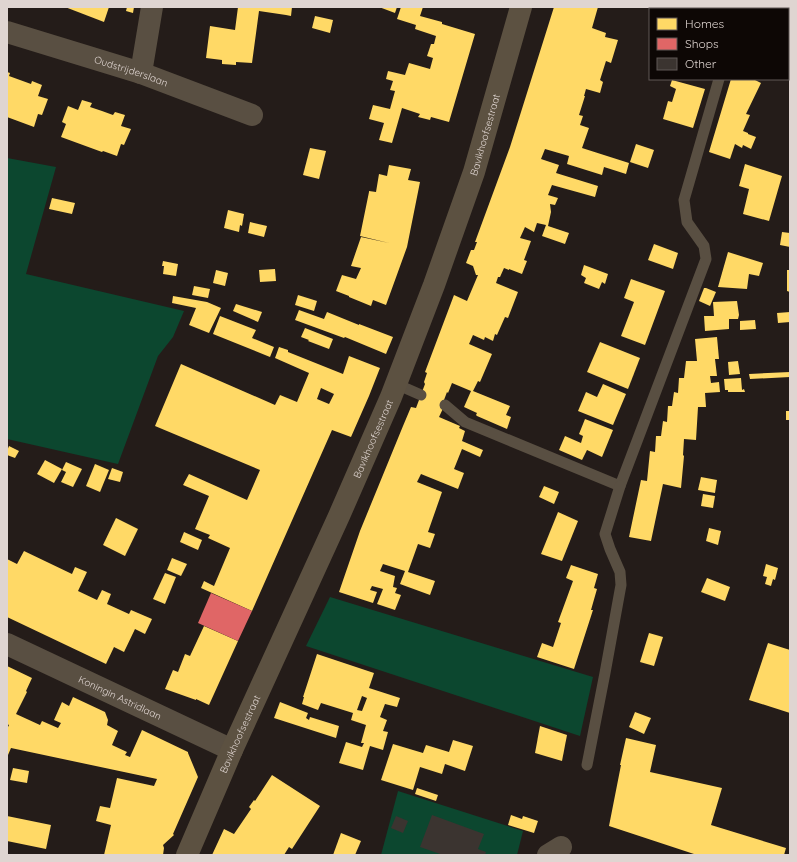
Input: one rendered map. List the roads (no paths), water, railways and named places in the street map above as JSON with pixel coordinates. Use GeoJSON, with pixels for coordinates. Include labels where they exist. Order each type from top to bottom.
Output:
{"type":"FeatureCollection","features":[{"type":"Feature","properties":{"kind":"street"},"geometry":{"type":"LineString","coordinates":[[141,73],[152,7]]}},
{"type":"Feature","properties":{"kind":"street","name":"Bavikhoofsestraat"},"geometry":{"type":"LineString","coordinates":[[187,855],[232,750],[339,516],[396,384],[434,285],[474,172],[521,7]]}},
{"type":"Feature","properties":{"kind":"street","name":"Oudstrijderslaan"},"geometry":{"type":"LineString","coordinates":[[7,32],[141,73],[252,115]]}},
{"type":"Feature","properties":{"kind":"street","name":"Koningin Astridlaan"},"geometry":{"type":"LineString","coordinates":[[7,644],[232,750]]}},
{"type":"Feature","properties":{"kind":"lane"},"geometry":{"type":"LineString","coordinates":[[587,765],[621,585],[620,572],[605,534],[620,486],[706,259],[704,246],[687,222],[684,200],[719,80]]}},
{"type":"Feature","properties":{"kind":"lane"},"geometry":{"type":"LineString","coordinates":[[396,384],[421,395]]}},
{"type":"Feature","properties":{"kind":"lane"},"geometry":{"type":"LineString","coordinates":[[444,405],[465,422],[620,486]]}}]}
